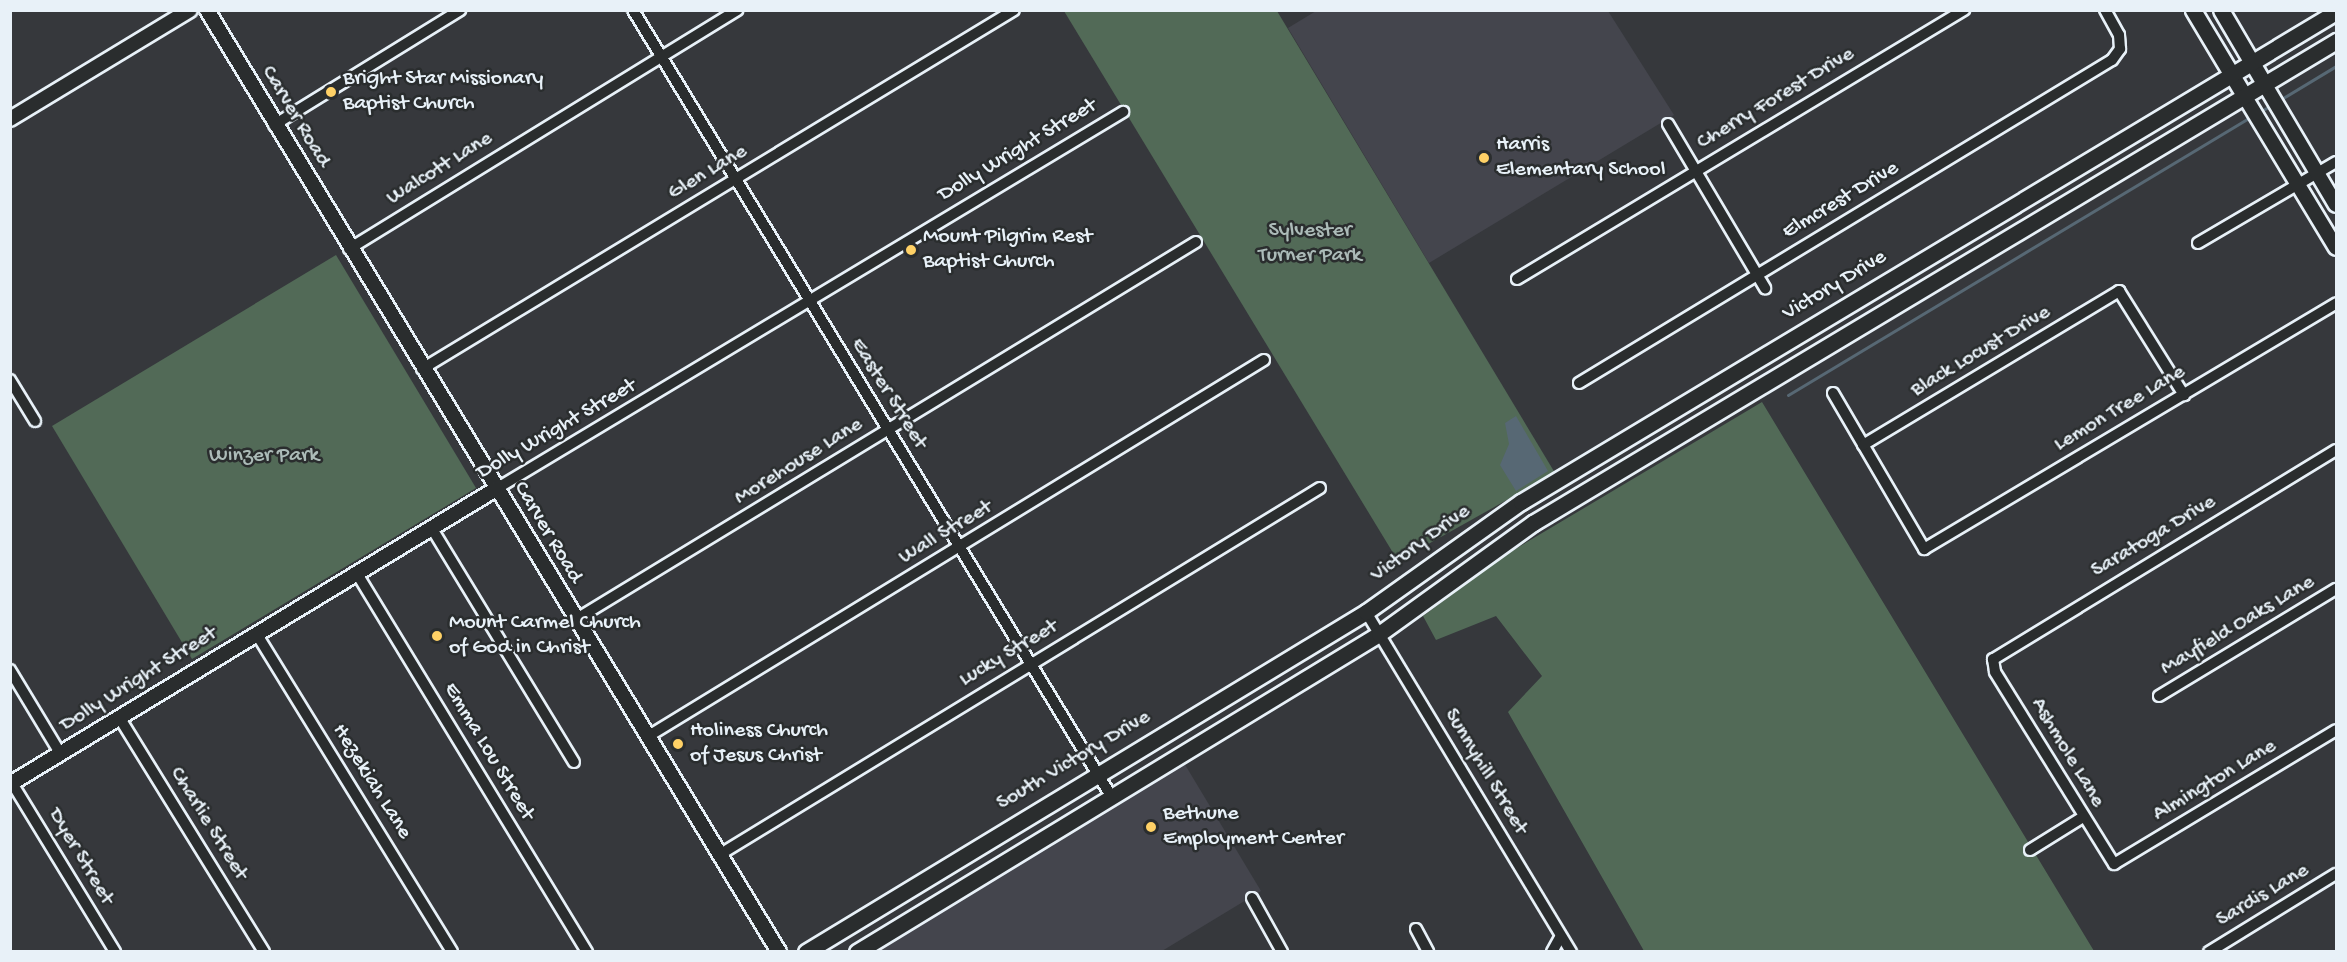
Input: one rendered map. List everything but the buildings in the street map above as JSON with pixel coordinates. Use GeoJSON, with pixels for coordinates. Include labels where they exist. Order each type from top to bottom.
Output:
{"type":"FeatureCollection","features":[{"type":"Feature","properties":{"kind":"main road"},"geometry":{"type":"LineString","coordinates":[[2193,10],[2248,102]]}},
{"type":"Feature","properties":{"kind":"main road"},"geometry":{"type":"LineString","coordinates":[[2221,10],[2268,89]]}},
{"type":"Feature","properties":{"kind":"main road","name":"Victory Drive"},"geometry":{"type":"LineString","coordinates":[[1366,612],[1472,535],[1574,470],[2337,12]]}},
{"type":"Feature","properties":{"kind":"main road","name":"Victory Drive"},"geometry":{"type":"LineString","coordinates":[[1379,634],[1587,490],[2028,225],[2248,102],[2337,41]]}},
{"type":"Feature","properties":{"kind":"main road"},"geometry":{"type":"LineString","coordinates":[[2015,204],[2028,225]]}},
{"type":"Feature","properties":{"kind":"main road"},"geometry":{"type":"LineString","coordinates":[[1795,337],[1807,358]]}},
{"type":"Feature","properties":{"kind":"main road"},"geometry":{"type":"LineString","coordinates":[[1574,470],[1587,490]]}},
{"type":"Feature","properties":{"kind":"main road","name":"South Victory Drive"},"geometry":{"type":"LineString","coordinates":[[806,951],[1366,612]]}},
{"type":"Feature","properties":{"kind":"main road"},"geometry":{"type":"LineString","coordinates":[[857,951],[1379,634]]}},
{"type":"Feature","properties":{"kind":"main road"},"geometry":{"type":"LineString","coordinates":[[945,866],[959,890]]}},
{"type":"Feature","properties":{"kind":"street"},"geometry":{"type":"LineString","coordinates":[[10,119],[190,10]]}},
{"type":"Feature","properties":{"kind":"street","name":"Carver Road"},"geometry":{"type":"LineString","coordinates":[[207,10],[274,125],[574,620],[779,951]]}},
{"type":"Feature","properties":{"kind":"street"},"geometry":{"type":"LineString","coordinates":[[274,125],[460,10]]}},
{"type":"Feature","properties":{"kind":"street","name":"Easter Street"},"geometry":{"type":"LineString","coordinates":[[633,10],[734,180],[1111,796]]}},
{"type":"Feature","properties":{"kind":"street"},"geometry":{"type":"LineString","coordinates":[[711,10],[718,22]]}},
{"type":"Feature","properties":{"kind":"street","name":"Walcott Lane"},"geometry":{"type":"LineString","coordinates":[[349,249],[736,10]]}},
{"type":"Feature","properties":{"kind":"street","name":"Glen Lane"},"geometry":{"type":"LineString","coordinates":[[422,369],[1014,10]]}},
{"type":"Feature","properties":{"kind":"street","name":"Cherry Forest Drive"},"geometry":{"type":"LineString","coordinates":[[1517,279],[1694,170],[1964,10]]}},
{"type":"Feature","properties":{"kind":"street","name":"Elmcrest Drive"},"geometry":{"type":"LineString","coordinates":[[1579,383],[2112,60],[2120,49],[2105,10]]}},
{"type":"Feature","properties":{"kind":"street"},"geometry":{"type":"LineString","coordinates":[[2268,89],[2337,205]]}},
{"type":"Feature","properties":{"kind":"street"},"geometry":{"type":"LineString","coordinates":[[2248,102],[2337,248]]}},
{"type":"Feature","properties":{"kind":"street","name":"Dolly Wright Street"},"geometry":{"type":"LineString","coordinates":[[11,783],[356,572],[809,303],[1123,112]]}},
{"type":"Feature","properties":{"kind":"street"},"geometry":{"type":"LineString","coordinates":[[1668,124],[1765,288]]}},
{"type":"Feature","properties":{"kind":"street"},"geometry":{"type":"LineString","coordinates":[[2198,243],[2337,162]]}},
{"type":"Feature","properties":{"kind":"street","name":"Morehouse Lane"},"geometry":{"type":"LineString","coordinates":[[574,620],[1196,242]]}},
{"type":"Feature","properties":{"kind":"street","name":"Black Locust Drive"},"geometry":{"type":"LineString","coordinates":[[1863,445],[2119,291],[2184,395]]}},
{"type":"Feature","properties":{"kind":"street","name":"Lemon Tree Lane"},"geometry":{"type":"LineString","coordinates":[[1863,445],[1924,549],[2337,303]]}},
{"type":"Feature","properties":{"kind":"street","name":"Wall Street"},"geometry":{"type":"LineString","coordinates":[[647,737],[1264,360]]}},
{"type":"Feature","properties":{"kind":"street"},"geometry":{"type":"LineString","coordinates":[[10,381],[35,421]]}},
{"type":"Feature","properties":{"kind":"street"},"geometry":{"type":"LineString","coordinates":[[1833,393],[1863,445]]}},
{"type":"Feature","properties":{"kind":"street","name":"Saratoga Drive"},"geometry":{"type":"LineString","coordinates":[[1993,658],[2337,450]]}},
{"type":"Feature","properties":{"kind":"street","name":"Lucky Street"},"geometry":{"type":"LineString","coordinates":[[719,855],[1320,488]]}},
{"type":"Feature","properties":{"kind":"street"},"geometry":{"type":"LineString","coordinates":[[431,527],[574,762]]}},
{"type":"Feature","properties":{"kind":"street","name":"Emma Lou Street"},"geometry":{"type":"LineString","coordinates":[[356,572],[587,951]]}},
{"type":"Feature","properties":{"kind":"street","name":"Mayfield Oaks Lane"},"geometry":{"type":"LineString","coordinates":[[2159,696],[2337,588]]}},
{"type":"Feature","properties":{"kind":"street","name":"Sunnyhill Street"},"geometry":{"type":"LineString","coordinates":[[1366,612],[1571,951]]}},
{"type":"Feature","properties":{"kind":"street","name":"Hezekiah Lane"},"geometry":{"type":"LineString","coordinates":[[256,633],[452,951]]}},
{"type":"Feature","properties":{"kind":"street","name":"Ashmole Lane"},"geometry":{"type":"LineString","coordinates":[[1993,658],[1995,672],[2114,864]]}},
{"type":"Feature","properties":{"kind":"street"},"geometry":{"type":"LineString","coordinates":[[10,670],[60,753]]}},
{"type":"Feature","properties":{"kind":"street","name":"Charlie Street"},"geometry":{"type":"LineString","coordinates":[[119,717],[264,951]]}},
{"type":"Feature","properties":{"kind":"street","name":"Almington Lane"},"geometry":{"type":"LineString","coordinates":[[2114,864],[2337,730]]}},
{"type":"Feature","properties":{"kind":"street","name":"Dyer Street"},"geometry":{"type":"LineString","coordinates":[[11,783],[115,951]]}},
{"type":"Feature","properties":{"kind":"street"},"geometry":{"type":"LineString","coordinates":[[2030,850],[2083,817]]}},
{"type":"Feature","properties":{"kind":"street","name":"Sardis Lane"},"geometry":{"type":"LineString","coordinates":[[2209,951],[2337,874]]}},
{"type":"Feature","properties":{"kind":"street"},"geometry":{"type":"LineString","coordinates":[[1252,898],[1282,951]]}},
{"type":"Feature","properties":{"kind":"street"},"geometry":{"type":"LineString","coordinates":[[1416,929],[1428,951]]}},
{"type":"Feature","properties":{"kind":"street"},"geometry":{"type":"LineString","coordinates":[[1552,951],[1561,936]]}},
{"type":"Feature","properties":{"kind":"shaded area","name":"Harris Elementary School"},"geometry":{"type":"Polygon","coordinates":[[[1316,11],[1608,11],[1674,115],[1429,263],[1288,28],[1316,11]]]}},
{"type":"Feature","properties":{"kind":"shaded area","name":"Bethune Employment Center"},"geometry":{"type":"Polygon","coordinates":[[[1184,763],[1261,891],[1162,951],[877,952],[1184,763]]]}},
{"type":"Feature","properties":{"kind":"green space","name":"Sylvester Turner Park"},"geometry":{"type":"Polygon","coordinates":[[[1064,11],[1277,11],[1555,473],[1398,561],[1064,11]]]}},
{"type":"Feature","properties":{"kind":"green space","name":"Winzer Park"},"geometry":{"type":"Polygon","coordinates":[[[336,255],[476,488],[192,659],[52,426],[336,255]]]}},
{"type":"Feature","properties":{"kind":"green space"},"geometry":{"type":"Polygon","coordinates":[[[1762,402],[2094,951],[1644,951],[1508,712],[1542,676],[1496,616],[1436,640],[1423,616],[1507,554],[1762,402]]]}},
{"type":"Feature","properties":{"kind":"water"},"geometry":{"type":"Polygon","coordinates":[[[1516,416],[1548,471],[1516,491],[1500,465],[1509,444],[1505,423],[1516,416]]]}},
{"type":"Feature","properties":{"kind":"waterway"},"geometry":{"type":"LineString","coordinates":[[2278,101],[2336,66]]}},
{"type":"Feature","properties":{"kind":"waterway"},"geometry":{"type":"LineString","coordinates":[[2258,113],[2273,104]]}},
{"type":"Feature","properties":{"kind":"waterway"},"geometry":{"type":"LineString","coordinates":[[1788,395],[2252,116]]}},
{"type":"Feature","properties":{"kind":"place","name":"Bright Star Missionary Baptist Church"},"geometry":{"type":"Point","coordinates":[331,92]}},
{"type":"Feature","properties":{"kind":"place","name":"Harris Elementary School"},"geometry":{"type":"Point","coordinates":[1484,158]}},
{"type":"Feature","properties":{"kind":"place","name":"Mount Pilgrim Rest Baptist Church"},"geometry":{"type":"Point","coordinates":[911,250]}},
{"type":"Feature","properties":{"kind":"place","name":"Mount Carmel Church of God in Christ"},"geometry":{"type":"Point","coordinates":[437,636]}},
{"type":"Feature","properties":{"kind":"place","name":"Holiness Church of Jesus Christ"},"geometry":{"type":"Point","coordinates":[678,744]}},
{"type":"Feature","properties":{"kind":"place","name":"Bethune Employment Center"},"geometry":{"type":"Point","coordinates":[1151,827]}}]}
